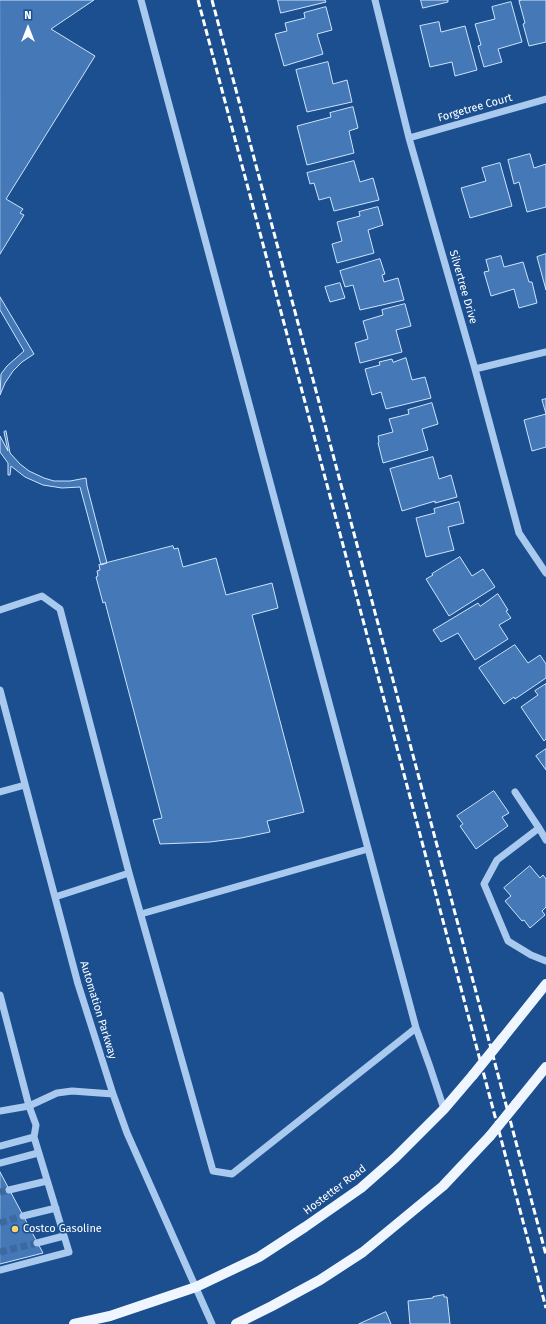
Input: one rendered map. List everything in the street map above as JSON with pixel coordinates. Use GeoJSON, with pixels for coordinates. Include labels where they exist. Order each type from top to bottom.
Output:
{"type":"FeatureCollection","features":[{"type":"Feature","properties":{"kind":"main road","name":"Hostetter Road"},"geometry":{"type":"LineString","coordinates":[[74,1324],[110,1316],[196,1287],[259,1257],[334,1208],[361,1188],[395,1158],[444,1109],[546,984]]}},
{"type":"Feature","properties":{"kind":"main road"},"geometry":{"type":"LineString","coordinates":[[236,1324],[320,1280],[363,1252],[443,1186],[490,1136],[546,1067]]}},
{"type":"Feature","properties":{"kind":"street"},"geometry":{"type":"LineString","coordinates":[[141,0],[416,1028],[444,1109]]}},
{"type":"Feature","properties":{"kind":"street","name":"Silvertree Drive"},"geometry":{"type":"LineString","coordinates":[[375,0],[409,138],[475,369],[519,533],[546,573]]}},
{"type":"Feature","properties":{"kind":"street","name":"Forgetree Court"},"geometry":{"type":"LineString","coordinates":[[409,138],[546,99]]}},
{"type":"Feature","properties":{"kind":"street"},"geometry":{"type":"LineString","coordinates":[[475,369],[546,352]]}},
{"type":"Feature","properties":{"kind":"street"},"geometry":{"type":"LineString","coordinates":[[0,610],[42,596],[60,609],[129,873],[213,1171],[232,1174],[416,1028]]}},
{"type":"Feature","properties":{"kind":"street","name":"Automation Parkway"},"geometry":{"type":"LineString","coordinates":[[0,690],[78,984],[113,1094],[127,1133],[212,1324]]}},
{"type":"Feature","properties":{"kind":"street"},"geometry":{"type":"LineString","coordinates":[[0,792],[25,785]]}},
{"type":"Feature","properties":{"kind":"street"},"geometry":{"type":"LineString","coordinates":[[515,792],[546,840]]}},
{"type":"Feature","properties":{"kind":"street"},"geometry":{"type":"LineString","coordinates":[[539,828],[497,860],[484,884],[508,941],[531,955],[546,961]]}},
{"type":"Feature","properties":{"kind":"street"},"geometry":{"type":"LineString","coordinates":[[141,914],[368,849]]}},
{"type":"Feature","properties":{"kind":"street"},"geometry":{"type":"LineString","coordinates":[[55,897],[129,873]]}},
{"type":"Feature","properties":{"kind":"street"},"geometry":{"type":"LineString","coordinates":[[0,995],[29,1106],[36,1125],[34,1137],[38,1153],[69,1252],[0,1270]]}},
{"type":"Feature","properties":{"kind":"street"},"geometry":{"type":"LineString","coordinates":[[0,1111],[29,1106],[57,1094],[72,1091],[113,1094]]}},
{"type":"Feature","properties":{"kind":"street"},"geometry":{"type":"LineString","coordinates":[[0,1146],[34,1137]]}},
{"type":"Feature","properties":{"kind":"street"},"geometry":{"type":"LineString","coordinates":[[0,1163],[38,1153]]}},
{"type":"Feature","properties":{"kind":"street"},"geometry":{"type":"LineString","coordinates":[[9,1190],[47,1181]]}},
{"type":"Feature","properties":{"kind":"street"},"geometry":{"type":"LineString","coordinates":[[23,1216],[56,1208]]}},
{"type":"Feature","properties":{"kind":"street"},"geometry":{"type":"LineString","coordinates":[[37,1243],[64,1236]]}},
{"type":"Feature","properties":{"kind":"building"},"geometry":{"type":"Polygon","coordinates":[[[0,0],[94,0],[51,29],[95,56],[6,199],[23,209],[20,213],[24,215],[0,254],[0,0]]]}},
{"type":"Feature","properties":{"kind":"building"},"geometry":{"type":"Polygon","coordinates":[[[278,0],[325,0],[326,2],[281,13],[278,0]]]}},
{"type":"Feature","properties":{"kind":"building"},"geometry":{"type":"Polygon","coordinates":[[[421,0],[448,0],[448,2],[423,8],[421,0]]]}},
{"type":"Feature","properties":{"kind":"building"},"geometry":{"type":"Polygon","coordinates":[[[546,0],[546,42],[529,46],[519,1],[546,0]]]}},
{"type":"Feature","properties":{"kind":"building"},"geometry":{"type":"Polygon","coordinates":[[[511,2],[522,42],[498,49],[502,62],[484,67],[478,46],[481,45],[475,24],[495,19],[492,7],[511,2]]]}},
{"type":"Feature","properties":{"kind":"building"},"geometry":{"type":"Polygon","coordinates":[[[326,7],[332,30],[317,34],[323,54],[284,66],[275,34],[287,31],[285,23],[305,18],[304,13],[326,7]]]}},
{"type":"Feature","properties":{"kind":"building"},"geometry":{"type":"Polygon","coordinates":[[[439,22],[441,32],[465,26],[477,70],[455,76],[452,62],[430,67],[420,26],[439,22]]]}},
{"type":"Feature","properties":{"kind":"building"},"geometry":{"type":"Polygon","coordinates":[[[328,62],[333,84],[347,80],[352,102],[307,112],[296,70],[328,62]]]}},
{"type":"Feature","properties":{"kind":"building"},"geometry":{"type":"Polygon","coordinates":[[[353,107],[358,128],[349,131],[354,153],[307,165],[297,126],[331,117],[330,113],[353,107]]]}},
{"type":"Feature","properties":{"kind":"building"},"geometry":{"type":"Polygon","coordinates":[[[530,154],[534,168],[546,164],[546,207],[527,212],[519,182],[514,184],[508,160],[530,154]]]}},
{"type":"Feature","properties":{"kind":"building"},"geometry":{"type":"Polygon","coordinates":[[[354,161],[360,182],[373,178],[379,200],[334,211],[330,197],[319,200],[314,183],[310,184],[307,173],[354,161]]]}},
{"type":"Feature","properties":{"kind":"building"},"geometry":{"type":"Polygon","coordinates":[[[500,163],[512,206],[470,218],[461,188],[486,181],[482,168],[500,163]]]}},
{"type":"Feature","properties":{"kind":"building"},"geometry":{"type":"Polygon","coordinates":[[[378,207],[383,225],[368,230],[374,253],[337,263],[332,244],[342,241],[337,222],[360,216],[359,212],[378,207]]]}},
{"type":"Feature","properties":{"kind":"building"},"geometry":{"type":"Polygon","coordinates":[[[546,254],[546,290],[537,257],[546,254]]]}},
{"type":"Feature","properties":{"kind":"building"},"geometry":{"type":"Polygon","coordinates":[[[501,256],[504,267],[523,262],[529,282],[532,282],[537,303],[519,308],[514,289],[491,296],[484,272],[489,271],[486,260],[501,256]]]}},
{"type":"Feature","properties":{"kind":"building"},"geometry":{"type":"Polygon","coordinates":[[[380,259],[385,274],[382,275],[384,282],[398,278],[404,300],[360,310],[353,285],[345,287],[340,271],[380,259]]]}},
{"type":"Feature","properties":{"kind":"building"},"geometry":{"type":"Polygon","coordinates":[[[340,283],[345,298],[330,302],[325,287],[340,283]]]}},
{"type":"Feature","properties":{"kind":"building"},"geometry":{"type":"Polygon","coordinates":[[[0,297],[34,354],[22,362],[13,371],[5,383],[0,395],[1,374],[7,366],[24,351],[0,310],[0,297]]]}},
{"type":"Feature","properties":{"kind":"building"},"geometry":{"type":"Polygon","coordinates":[[[405,304],[411,326],[396,330],[402,352],[360,363],[355,343],[368,339],[363,321],[383,315],[382,310],[405,304]]]}},
{"type":"Feature","properties":{"kind":"building"},"geometry":{"type":"Polygon","coordinates":[[[406,358],[412,380],[425,377],[431,398],[386,409],[381,392],[372,395],[365,369],[380,365],[379,362],[392,359],[393,362],[406,358]]]}},
{"type":"Feature","properties":{"kind":"building"},"geometry":{"type":"Polygon","coordinates":[[[546,399],[546,414],[542,400],[546,399]]]}},
{"type":"Feature","properties":{"kind":"building"},"geometry":{"type":"Polygon","coordinates":[[[432,403],[438,424],[422,429],[428,450],[383,463],[378,443],[378,436],[393,432],[389,419],[409,414],[408,410],[432,403]]]}},
{"type":"Feature","properties":{"kind":"building"},"geometry":{"type":"Polygon","coordinates":[[[546,414],[546,447],[532,451],[524,420],[546,414]]]}},
{"type":"Feature","properties":{"kind":"building"},"geometry":{"type":"Polygon","coordinates":[[[6,431],[10,453],[29,471],[54,481],[70,481],[86,478],[107,563],[101,565],[80,487],[62,488],[43,485],[25,477],[11,466],[10,475],[8,475],[8,463],[0,452],[0,436],[8,451],[4,432],[6,431]]]}},
{"type":"Feature","properties":{"kind":"building"},"geometry":{"type":"Polygon","coordinates":[[[433,457],[439,479],[451,475],[457,497],[435,503],[435,501],[402,511],[390,469],[433,457]]]}},
{"type":"Feature","properties":{"kind":"building"},"geometry":{"type":"Polygon","coordinates":[[[459,502],[464,523],[448,527],[454,550],[426,557],[416,518],[435,513],[434,509],[459,502]]]}},
{"type":"Feature","properties":{"kind":"building"},"geometry":{"type":"Polygon","coordinates":[[[173,546],[174,549],[178,548],[183,567],[216,558],[226,595],[272,583],[278,608],[252,615],[304,812],[267,821],[270,832],[210,842],[160,844],[153,820],[162,818],[105,602],[103,603],[96,577],[98,576],[97,571],[100,570],[99,565],[173,546]]]}},
{"type":"Feature","properties":{"kind":"building"},"geometry":{"type":"Polygon","coordinates":[[[460,557],[472,576],[483,569],[495,587],[449,616],[426,579],[460,557]]]}},
{"type":"Feature","properties":{"kind":"building"},"geometry":{"type":"Polygon","coordinates":[[[498,594],[511,618],[499,625],[508,639],[475,660],[458,633],[441,642],[433,630],[478,603],[480,606],[498,594]]]}},
{"type":"Feature","properties":{"kind":"building"},"geometry":{"type":"Polygon","coordinates":[[[515,645],[528,663],[540,655],[546,664],[546,678],[515,699],[514,697],[504,704],[479,668],[515,645]]]}},
{"type":"Feature","properties":{"kind":"building"},"geometry":{"type":"Polygon","coordinates":[[[546,684],[546,739],[544,741],[521,707],[538,695],[535,691],[546,684]]]}},
{"type":"Feature","properties":{"kind":"building"},"geometry":{"type":"Polygon","coordinates":[[[546,749],[546,770],[536,756],[546,749]]]}},
{"type":"Feature","properties":{"kind":"building"},"geometry":{"type":"Polygon","coordinates":[[[494,791],[509,813],[502,817],[508,826],[476,849],[460,826],[463,824],[457,816],[494,791]]]}},
{"type":"Feature","properties":{"kind":"building"},"geometry":{"type":"Polygon","coordinates":[[[530,866],[540,878],[543,875],[546,879],[546,907],[542,911],[545,915],[530,928],[505,901],[511,896],[504,888],[530,866]]]}},
{"type":"Feature","properties":{"kind":"building","name":"Costco Gasoline"},"geometry":{"type":"Polygon","coordinates":[[[0,1172],[43,1253],[0,1264],[0,1172]]]}},
{"type":"Feature","properties":{"kind":"building"},"geometry":{"type":"Polygon","coordinates":[[[444,1295],[444,1297],[447,1297],[450,1324],[410,1324],[408,1301],[444,1295]]]}},
{"type":"Feature","properties":{"kind":"building"},"geometry":{"type":"Polygon","coordinates":[[[386,1312],[391,1324],[359,1324],[386,1312]]]}},
{"type":"Feature","properties":{"kind":"tunnel"},"geometry":{"type":"LineString","coordinates":[[0,1192],[9,1190]]}},
{"type":"Feature","properties":{"kind":"tunnel"},"geometry":{"type":"LineString","coordinates":[[0,1223],[23,1216]]}},
{"type":"Feature","properties":{"kind":"tunnel"},"geometry":{"type":"LineString","coordinates":[[0,1252],[37,1243]]}},
{"type":"Feature","properties":{"kind":"railway"},"geometry":{"type":"LineString","coordinates":[[198,0],[546,1308]]}},
{"type":"Feature","properties":{"kind":"railway"},"geometry":{"type":"LineString","coordinates":[[212,0],[546,1255]]}},
{"type":"Feature","properties":{"kind":"place","name":"Costco Gasoline"},"geometry":{"type":"Point","coordinates":[15,1229]}}]}
